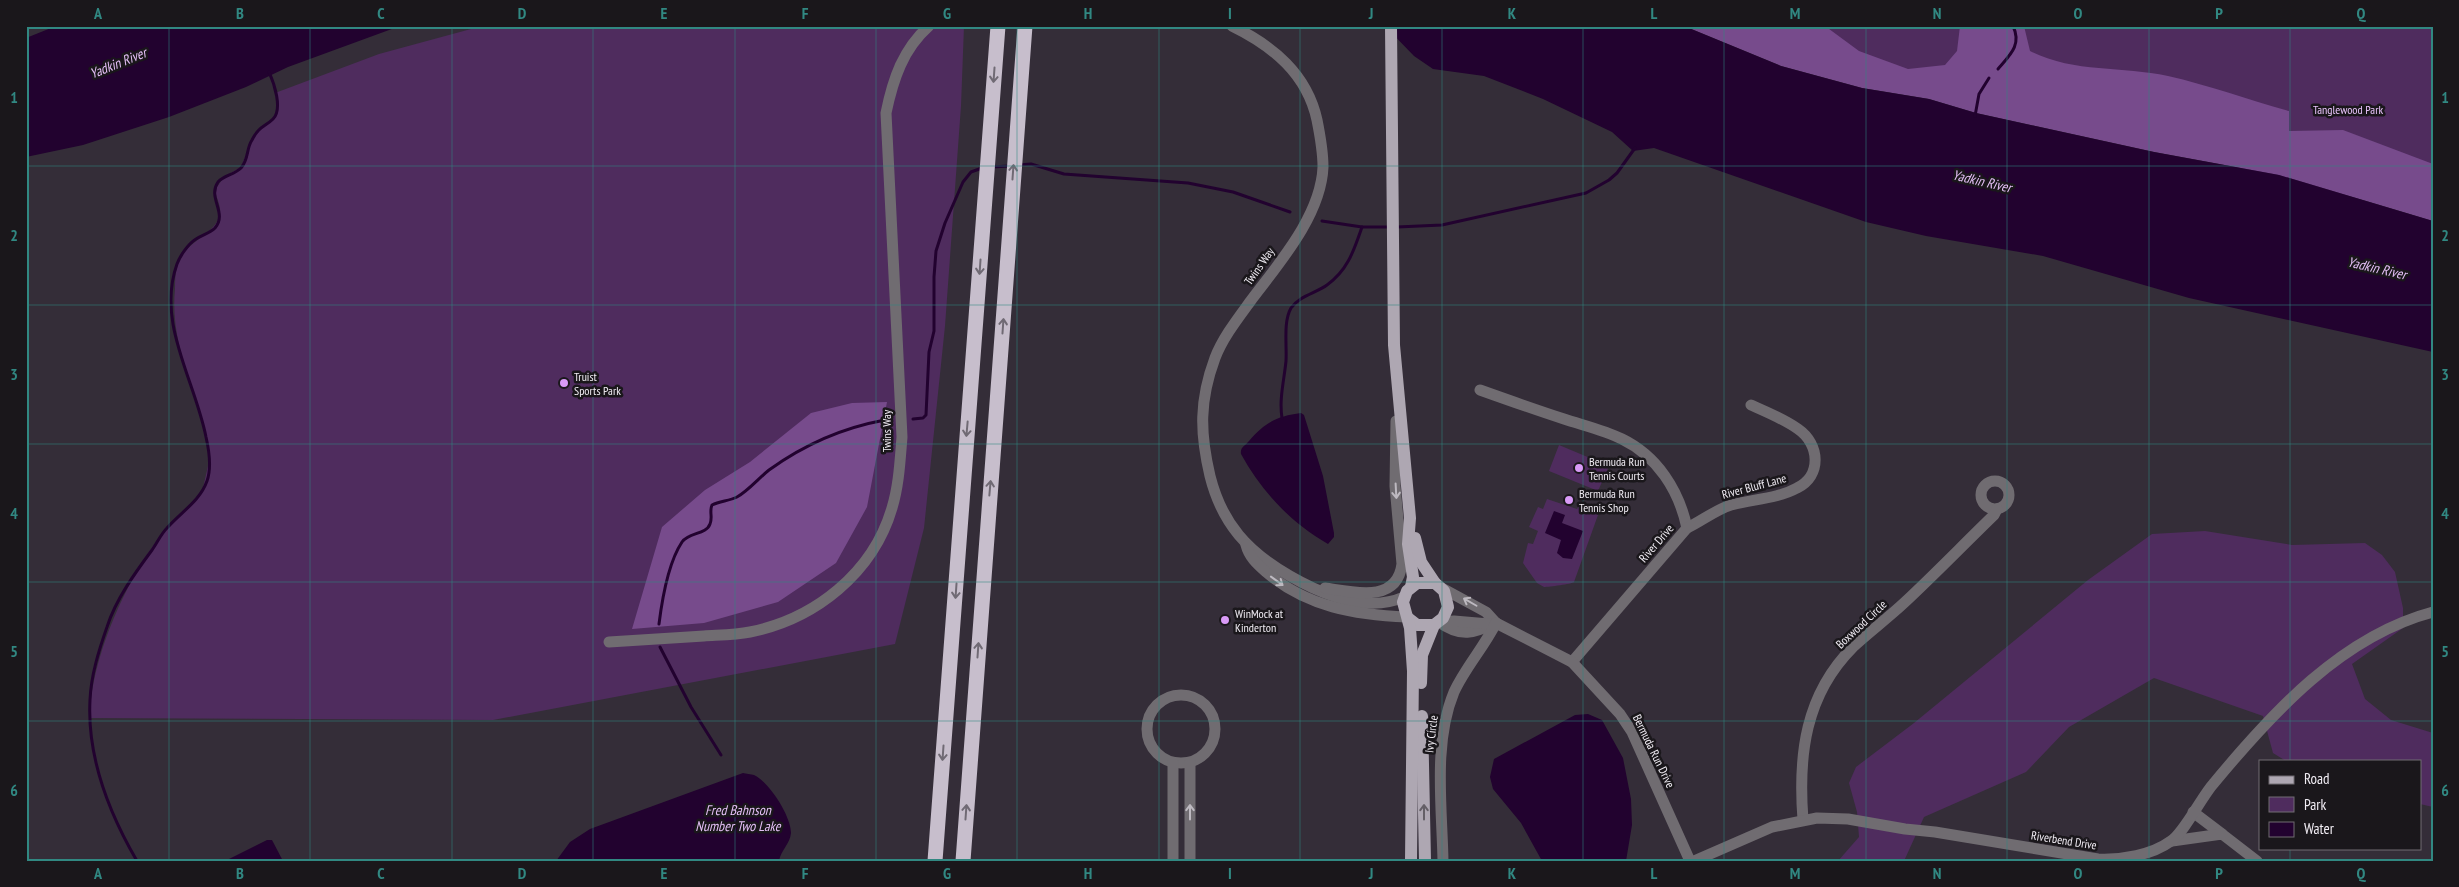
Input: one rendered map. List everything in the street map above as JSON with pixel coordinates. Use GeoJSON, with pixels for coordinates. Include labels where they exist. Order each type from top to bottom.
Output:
{"type":"FeatureCollection","features":[{"type":"Feature","properties":{"kind":"highway"},"geometry":{"type":"LineString","coordinates":[[935,861],[998,26]]}},
{"type":"Feature","properties":{"kind":"highway"},"geometry":{"type":"LineString","coordinates":[[963,861],[1025,26]]}},
{"type":"Feature","properties":{"kind":"main road"},"geometry":{"type":"LineString","coordinates":[[1391,26],[1394,345],[1397,389],[1410,518],[1421,562],[1448,602],[1446,613],[1425,644],[1421,674],[1425,861]]}},
{"type":"Feature","properties":{"kind":"main road"},"geometry":{"type":"LineString","coordinates":[[1410,518],[1408,544],[1413,577],[1403,608],[1408,618],[1412,644],[1414,720],[1411,861]]}},
{"type":"Feature","properties":{"kind":"main road"},"geometry":{"type":"LineString","coordinates":[[1408,592],[1423,582],[1438,585]]}},
{"type":"Feature","properties":{"kind":"main road"},"geometry":{"type":"LineString","coordinates":[[1408,618],[1417,625],[1437,624]]}},
{"type":"Feature","properties":{"kind":"street","name":"Twins Way"},"geometry":{"type":"LineString","coordinates":[[609,642],[749,633],[794,619],[829,598],[858,570],[879,539],[892,509],[899,475],[902,436],[886,113],[892,85],[901,63],[917,38],[930,26]]}},
{"type":"Feature","properties":{"kind":"street","name":"Twins Way"},"geometry":{"type":"LineString","coordinates":[[1232,26],[1275,50],[1298,76],[1314,105],[1320,134],[1323,167],[1317,196],[1308,217],[1271,274],[1237,320],[1216,357],[1204,395],[1202,443],[1214,492],[1233,530],[1246,545],[1284,572],[1330,596],[1355,601],[1385,602],[1408,592]]}},
{"type":"Feature","properties":{"kind":"street","name":"Twins Way"},"geometry":{"type":"LineString","coordinates":[[1309,585],[1370,593],[1388,589],[1399,577],[1402,564],[1395,486],[1397,389]]}},
{"type":"Feature","properties":{"kind":"street","name":"River Drive"},"geometry":{"type":"LineString","coordinates":[[1480,390],[1621,438],[1645,454],[1663,473],[1675,492],[1687,528],[1572,662]]}},
{"type":"Feature","properties":{"kind":"street","name":"River Bluff Lane"},"geometry":{"type":"LineString","coordinates":[[1687,528],[1730,506],[1791,491],[1803,485],[1813,474],[1816,462],[1813,449],[1804,434],[1774,415],[1751,405]]}},
{"type":"Feature","properties":{"kind":"street","name":"Boxwood Circle"},"geometry":{"type":"LineString","coordinates":[[1802,820],[1800,788],[1803,746],[1810,719],[1826,682],[1853,648],[1917,591],[1994,515],[1997,509]]}},
{"type":"Feature","properties":{"kind":"street","name":"Twins Way"},"geometry":{"type":"LineString","coordinates":[[1246,545],[1248,555],[1262,568],[1284,586],[1306,598],[1341,610],[1360,614],[1408,618]]}},
{"type":"Feature","properties":{"kind":"street","name":"Bermuda Run Drive"},"geometry":{"type":"LineString","coordinates":[[1438,585],[1486,612],[1496,623],[1572,662],[1620,714],[1632,732],[1690,861]]}},
{"type":"Feature","properties":{"kind":"street","name":"Riverbend Drive"},"geometry":{"type":"LineString","coordinates":[[1694,861],[1772,827],[1802,820],[1848,819],[2098,859],[2124,858],[2148,852],[2172,841],[2207,791],[2247,743],[2290,700],[2327,669],[2380,632],[2433,612]]}},
{"type":"Feature","properties":{"kind":"street","name":"Bermuda Run Drive"},"geometry":{"type":"LineString","coordinates":[[1437,624],[1496,623]]}},
{"type":"Feature","properties":{"kind":"street","name":"Ivy Circle"},"geometry":{"type":"LineString","coordinates":[[1443,861],[1442,755],[1446,714],[1455,690],[1496,623]]}},
{"type":"Feature","properties":{"kind":"street"},"geometry":{"type":"LineString","coordinates":[[1180,694],[1192,697],[1203,703],[1211,712],[1215,724],[1214,737],[1210,748],[1201,757],[1190,762],[1173,763],[1161,758],[1152,749],[1147,738],[1146,726],[1150,714],[1158,704],[1168,697],[1180,694]]}},
{"type":"Feature","properties":{"kind":"street"},"geometry":{"type":"LineString","coordinates":[[1190,762],[1190,861]]}},
{"type":"Feature","properties":{"kind":"street"},"geometry":{"type":"LineString","coordinates":[[1173,763],[1174,861]]}},
{"type":"Feature","properties":{"kind":"street"},"geometry":{"type":"LineString","coordinates":[[2194,812],[2257,861]]}},
{"type":"Feature","properties":{"kind":"street"},"geometry":{"type":"LineString","coordinates":[[2172,841],[2222,834]]}},
{"type":"Feature","properties":{"kind":"green space","name":"Truist Sports Park"},"geometry":{"type":"Polygon","coordinates":[[[482,26],[964,26],[961,106],[945,326],[924,528],[895,644],[493,720],[90,718],[92,695],[104,644],[126,592],[153,546],[203,489],[209,451],[205,430],[181,352],[177,332],[174,311],[175,281],[176,270],[186,250],[207,233],[218,220],[220,210],[215,190],[224,177],[241,167],[255,133],[273,119],[278,106],[275,93],[379,54],[482,26]]]}},
{"type":"Feature","properties":{"kind":"green space","name":"Tanglewood Park"},"geometry":{"type":"Polygon","coordinates":[[[1684,26],[2433,26],[2433,221],[2380,204],[1684,26]]]}},
{"type":"Feature","properties":{"kind":"green space","name":"Bermuda Run Tennis Courts"},"geometry":{"type":"Polygon","coordinates":[[[1559,445],[1609,466],[1598,491],[1549,471],[1559,445]]]}},
{"type":"Feature","properties":{"kind":"green space"},"geometry":{"type":"Polygon","coordinates":[[[1547,499],[1577,509],[1580,505],[1598,515],[1574,582],[1544,587],[1537,583],[1523,563],[1528,543],[1533,544],[1538,531],[1529,527],[1538,507],[1543,509],[1547,499]]]}},
{"type":"Feature","properties":{"kind":"green space"},"geometry":{"type":"Polygon","coordinates":[[[2205,531],[2292,545],[2365,543],[2382,555],[2395,572],[2403,608],[2403,628],[2352,664],[2365,699],[2391,720],[2433,733],[2433,807],[2422,804],[2422,760],[2284,760],[2273,753],[2263,716],[2154,678],[2069,727],[2026,772],[1924,817],[1904,861],[1838,861],[1859,837],[1857,812],[1849,783],[1856,767],[1914,723],[2088,580],[2152,534],[2205,531]]]}},
{"type":"Feature","properties":{"kind":"shaded area"},"geometry":{"type":"Polygon","coordinates":[[[1684,26],[1825,26],[1859,51],[1908,69],[1945,65],[1957,51],[1960,26],[2024,26],[2030,51],[2046,58],[2080,66],[2151,73],[2198,84],[2289,111],[2289,131],[2343,130],[2433,164],[2433,221],[2279,175],[2154,152],[1976,113],[1929,99],[1862,88],[1781,66],[1684,26]]]}},
{"type":"Feature","properties":{"kind":"shaded area"},"geometry":{"type":"Polygon","coordinates":[[[887,402],[867,507],[836,563],[778,602],[704,623],[632,629],[662,527],[705,490],[750,462],[811,413],[852,403],[887,402]]]}},
{"type":"Feature","properties":{"kind":"water","name":"Yadkin River"},"geometry":{"type":"Polygon","coordinates":[[[56,26],[400,26],[288,67],[246,87],[169,117],[83,145],[26,157],[26,38],[56,26]]]}},
{"type":"Feature","properties":{"kind":"water","name":"Yadkin River"},"geometry":{"type":"Polygon","coordinates":[[[1385,26],[1684,26],[1781,66],[1862,88],[1929,99],[1976,113],[2154,152],[2279,175],[2433,221],[2433,352],[2189,298],[2043,256],[1926,236],[1866,222],[1654,148],[1633,151],[1612,132],[1543,99],[1484,76],[1433,69],[1414,56],[1385,26]]]}},
{"type":"Feature","properties":{"kind":"water"},"geometry":{"type":"Polygon","coordinates":[[[1301,413],[1304,415],[1323,476],[1334,533],[1334,537],[1328,544],[1301,526],[1278,505],[1258,481],[1241,454],[1243,447],[1266,425],[1278,418],[1301,413]]]}},
{"type":"Feature","properties":{"kind":"water"},"geometry":{"type":"Polygon","coordinates":[[[1554,511],[1565,515],[1562,523],[1583,531],[1572,559],[1563,558],[1557,553],[1561,540],[1545,533],[1554,511]]]}},
{"type":"Feature","properties":{"kind":"water"},"geometry":{"type":"Polygon","coordinates":[[[1588,714],[1602,720],[1623,758],[1631,799],[1632,825],[1626,861],[1542,861],[1521,823],[1493,789],[1490,777],[1494,759],[1575,715],[1588,714]]]}},
{"type":"Feature","properties":{"kind":"water","name":"Fred Bahnson Number Two Lake"},"geometry":{"type":"Polygon","coordinates":[[[743,773],[754,775],[766,785],[778,800],[787,818],[791,833],[779,861],[556,861],[570,842],[590,829],[743,773]]]}},
{"type":"Feature","properties":{"kind":"water"},"geometry":{"type":"Polygon","coordinates":[[[267,840],[272,840],[283,861],[225,861],[267,840]]]}},
{"type":"Feature","properties":{"kind":"waterway"},"geometry":{"type":"LineString","coordinates":[[1998,69],[2015,44],[2016,39],[2013,26]]}},
{"type":"Feature","properties":{"kind":"waterway"},"geometry":{"type":"LineString","coordinates":[[137,861],[109,804],[96,763],[90,721],[92,681],[104,636],[121,596],[163,533],[200,495],[209,476],[208,447],[201,416],[174,330],[171,308],[172,286],[177,264],[185,250],[196,239],[213,230],[218,222],[219,211],[215,194],[218,182],[241,168],[255,135],[276,115],[277,96],[269,72]]}},
{"type":"Feature","properties":{"kind":"waterway"},"geometry":{"type":"LineString","coordinates":[[1975,116],[1979,94],[1989,78]]}},
{"type":"Feature","properties":{"kind":"waterway"},"geometry":{"type":"LineString","coordinates":[[1397,227],[1442,225],[1586,193],[1609,180],[1617,173],[1635,148]]}},
{"type":"Feature","properties":{"kind":"waterway"},"geometry":{"type":"LineString","coordinates":[[1019,165],[1031,164],[1064,174],[1188,183],[1233,192],[1290,212]]}},
{"type":"Feature","properties":{"kind":"waterway"},"geometry":{"type":"LineString","coordinates":[[991,167],[1010,166]]}},
{"type":"Feature","properties":{"kind":"waterway"},"geometry":{"type":"LineString","coordinates":[[913,419],[923,418],[926,415],[929,352],[934,331],[936,251],[945,223],[963,182],[971,172],[982,168]]}},
{"type":"Feature","properties":{"kind":"waterway"},"geometry":{"type":"LineString","coordinates":[[1322,221],[1362,227],[1390,227]]}},
{"type":"Feature","properties":{"kind":"waterway"},"geometry":{"type":"LineString","coordinates":[[1282,418],[1281,397],[1286,361],[1286,327],[1291,308],[1298,300],[1323,288],[1340,273],[1353,252],[1362,227]]}},
{"type":"Feature","properties":{"kind":"waterway"},"geometry":{"type":"LineString","coordinates":[[659,624],[666,582],[677,551],[685,539],[708,528],[711,521],[712,505],[741,495],[769,470],[796,452],[824,438],[838,432],[885,420]]}},
{"type":"Feature","properties":{"kind":"waterway"},"geometry":{"type":"LineString","coordinates":[[660,647],[691,707],[721,755]]}},
{"type":"Feature","properties":{"kind":"place","name":"Truist Sports Park"},"geometry":{"type":"Point","coordinates":[564,383]}},
{"type":"Feature","properties":{"kind":"place","name":"Bermuda Run Tennis Courts"},"geometry":{"type":"Point","coordinates":[1579,468]}},
{"type":"Feature","properties":{"kind":"place","name":"Bermuda Run Tennis Shop"},"geometry":{"type":"Point","coordinates":[1569,500]}},
{"type":"Feature","properties":{"kind":"place","name":"WinMock at Kinderton"},"geometry":{"type":"Point","coordinates":[1225,620]}}]}
